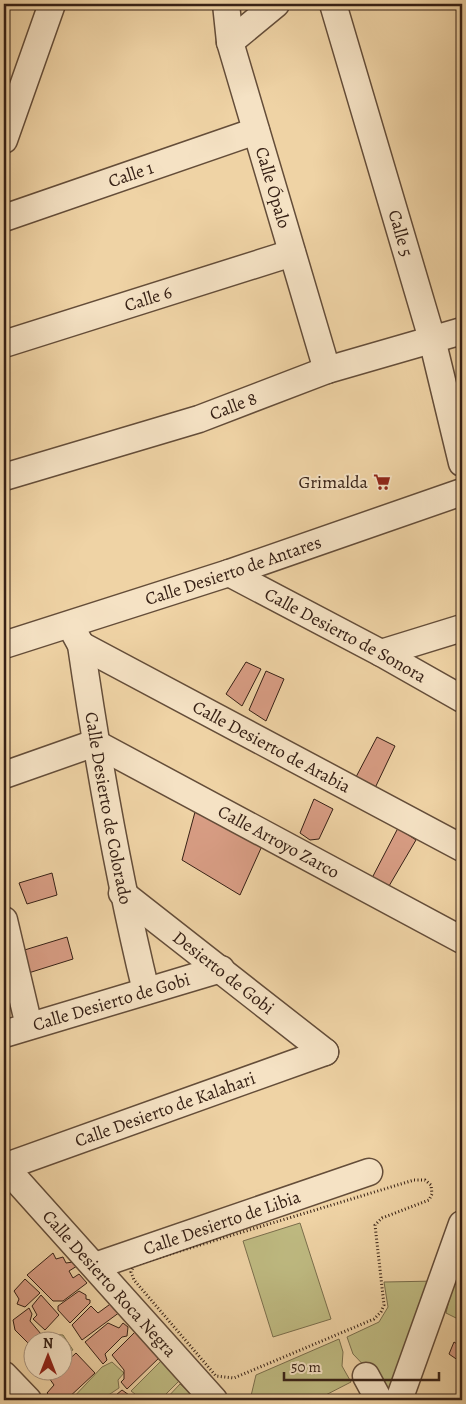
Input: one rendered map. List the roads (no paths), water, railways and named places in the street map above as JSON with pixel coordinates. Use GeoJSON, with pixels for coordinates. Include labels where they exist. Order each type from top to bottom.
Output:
{"type":"FeatureCollection","features":[{"type":"Feature","properties":{"kind":"street"},"geometry":{"type":"LineString","coordinates":[[32,4],[36,48]]}},
{"type":"Feature","properties":{"kind":"street"},"geometry":{"type":"LineString","coordinates":[[4,140],[52,4]]}},
{"type":"Feature","properties":{"kind":"street","name":"Calle Ópalo"},"geometry":{"type":"LineString","coordinates":[[226,4],[230,42],[326,370]]}},
{"type":"Feature","properties":{"kind":"street"},"geometry":{"type":"LineString","coordinates":[[230,42],[276,4]]}},
{"type":"Feature","properties":{"kind":"street","name":"Calle 5"},"geometry":{"type":"LineString","coordinates":[[333,4],[432,339],[462,463]]}},
{"type":"Feature","properties":{"kind":"street","name":"Calle 1"},"geometry":{"type":"LineString","coordinates":[[4,218],[256,132]]}},
{"type":"Feature","properties":{"kind":"street","name":"Calle 6"},"geometry":{"type":"LineString","coordinates":[[4,344],[292,253]]}},
{"type":"Feature","properties":{"kind":"street","name":"Calle 8"},"geometry":{"type":"LineString","coordinates":[[4,477],[199,419],[326,370],[462,331]]}},
{"type":"Feature","properties":{"kind":"street","name":"Calle Desierto de Antares"},"geometry":{"type":"LineString","coordinates":[[4,645],[75,635],[228,573],[462,492]]}},
{"type":"Feature","properties":{"kind":"street","name":"Calle Desierto de Sonora"},"geometry":{"type":"LineString","coordinates":[[228,573],[381,652],[462,699]]}},
{"type":"Feature","properties":{"kind":"street"},"geometry":{"type":"LineString","coordinates":[[381,652],[462,628]]}},
{"type":"Feature","properties":{"kind":"street","name":"Calle Desierto de Colorado"},"geometry":{"type":"LineString","coordinates":[[75,635],[122,892],[146,991]]}},
{"type":"Feature","properties":{"kind":"street","name":"Calle Desierto de Arabia"},"geometry":{"type":"LineString","coordinates":[[75,635],[462,848]]}},
{"type":"Feature","properties":{"kind":"street"},"geometry":{"type":"LineString","coordinates":[[4,775],[95,743]]}},
{"type":"Feature","properties":{"kind":"street","name":"Calle Arroyo Zarco"},"geometry":{"type":"LineString","coordinates":[[95,743],[462,940]]}},
{"type":"Feature","properties":{"kind":"street","name":"Desierto de Gobi"},"geometry":{"type":"LineString","coordinates":[[122,892],[221,968],[325,1052]]}},
{"type":"Feature","properties":{"kind":"street"},"geometry":{"type":"LineString","coordinates":[[4,920],[29,1026]]}},
{"type":"Feature","properties":{"kind":"street","name":"Calle Desierto de Gobi"},"geometry":{"type":"LineString","coordinates":[[4,1034],[221,968]]}},
{"type":"Feature","properties":{"kind":"street","name":"Calle Desierto de Kalahari"},"geometry":{"type":"LineString","coordinates":[[4,1166],[325,1052]]}},
{"type":"Feature","properties":{"kind":"street","name":"Calle Desierto Roca Negra"},"geometry":{"type":"LineString","coordinates":[[4,1166],[214,1400]]}},
{"type":"Feature","properties":{"kind":"street","name":"Calle Desierto de Libia"},"geometry":{"type":"LineString","coordinates":[[95,1266],[358,1176]]}},
{"type":"Feature","properties":{"kind":"street"},"geometry":{"type":"LineString","coordinates":[[399,1400],[462,1224]]}},
{"type":"Feature","properties":{"kind":"street"},"geometry":{"type":"LineString","coordinates":[[4,1376],[28,1400]]}},
{"type":"Feature","properties":{"kind":"street"},"geometry":{"type":"LineString","coordinates":[[366,1376],[379,1400]]}},
{"type":"Feature","properties":{"kind":"place","name":"Grimalda"},"geometry":{"type":"Point","coordinates":[382,482]}}]}
